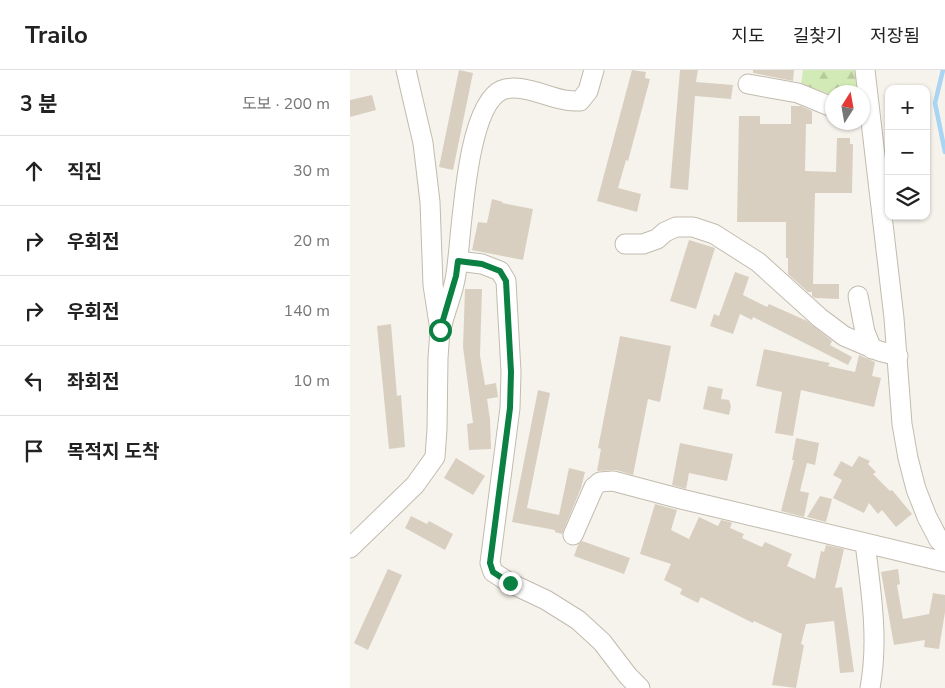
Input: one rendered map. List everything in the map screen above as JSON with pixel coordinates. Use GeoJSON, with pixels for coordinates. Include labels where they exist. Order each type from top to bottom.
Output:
{"type":"FeatureCollection","features":[{"type":"Feature","properties":{"kind":"street"},"geometry":{"type":"LineString","coordinates":[[406,70],[423,143],[430,202],[433,285],[440,330]]}},
{"type":"Feature","properties":{"kind":"street"},"geometry":{"type":"LineString","coordinates":[[350,548],[416,485],[435,457],[440,330],[456,276],[470,152],[483,112],[490,99],[501,91],[514,87],[567,100],[580,100],[588,91],[594,70]]}},
{"type":"Feature","properties":{"kind":"street"},"geometry":{"type":"LineString","coordinates":[[865,70],[865,85]]}},
{"type":"Feature","properties":{"kind":"street"},"geometry":{"type":"LineString","coordinates":[[748,84],[798,93],[816,98],[825,103]]}},
{"type":"Feature","properties":{"kind":"street"},"geometry":{"type":"LineString","coordinates":[[867,130],[898,356],[900,402],[908,458],[916,490],[927,517],[939,540],[945,546]]}},
{"type":"Feature","properties":{"kind":"street"},"geometry":{"type":"LineString","coordinates":[[625,244],[643,244],[657,239],[665,232],[676,227],[693,226],[714,234],[758,262],[820,318],[838,331],[872,348],[898,356]]}},
{"type":"Feature","properties":{"kind":"street"},"geometry":{"type":"LineString","coordinates":[[458,261],[482,264],[500,271],[506,281],[511,372],[510,408],[492,541],[490,563],[493,572],[510,583],[546,600],[578,620],[602,642],[628,676],[640,688]]}},
{"type":"Feature","properties":{"kind":"street"},"geometry":{"type":"LineString","coordinates":[[858,296],[865,332],[872,348]]}},
{"type":"Feature","properties":{"kind":"street"},"geometry":{"type":"LineString","coordinates":[[574,535],[594,487],[600,482],[613,481],[945,562]]}},
{"type":"Feature","properties":{"kind":"street"},"geometry":{"type":"LineString","coordinates":[[865,543],[874,613],[874,663],[870,688]]}},
{"type":"Feature","properties":{"kind":"green space"},"geometry":{"type":"Polygon","coordinates":[[[803,70],[858,70],[859,85],[825,85],[825,93],[801,84],[803,70]]]}},
{"type":"Feature","properties":{"kind":"building"},"geometry":{"type":"Polygon","coordinates":[[[459,70],[473,73],[453,170],[439,167],[459,70]]]}},
{"type":"Feature","properties":{"kind":"building"},"geometry":{"type":"Polygon","coordinates":[[[632,70],[646,72],[645,78],[650,79],[628,161],[626,160],[618,188],[641,194],[637,212],[597,201],[632,70]]]}},
{"type":"Feature","properties":{"kind":"building"},"geometry":{"type":"Polygon","coordinates":[[[680,70],[698,70],[696,82],[733,85],[731,99],[695,96],[688,190],[670,188],[680,70]]]}},
{"type":"Feature","properties":{"kind":"building"},"geometry":{"type":"Polygon","coordinates":[[[753,70],[794,70],[793,81],[753,73],[753,70]]]}},
{"type":"Feature","properties":{"kind":"building"},"geometry":{"type":"Polygon","coordinates":[[[372,95],[376,110],[350,117],[350,100],[372,95]]]}},
{"type":"Feature","properties":{"kind":"building"},"geometry":{"type":"Polygon","coordinates":[[[791,106],[801,106],[812,111],[812,124],[806,124],[805,171],[836,172],[837,138],[850,138],[850,144],[853,144],[852,193],[815,193],[813,284],[839,284],[839,299],[815,298],[812,296],[812,292],[808,292],[788,274],[786,222],[737,222],[739,116],[760,116],[760,124],[791,124],[791,106]]]}},
{"type":"Feature","properties":{"kind":"building"},"geometry":{"type":"Polygon","coordinates":[[[492,199],[502,203],[533,209],[523,260],[472,250],[478,222],[487,223],[492,199]]]}},
{"type":"Feature","properties":{"kind":"building"},"geometry":{"type":"Polygon","coordinates":[[[689,240],[715,248],[696,309],[670,301],[689,240]]]}},
{"type":"Feature","properties":{"kind":"building"},"geometry":{"type":"Polygon","coordinates":[[[735,272],[749,277],[743,295],[767,307],[769,304],[807,321],[832,341],[830,345],[852,357],[848,365],[753,317],[752,320],[740,314],[733,334],[710,326],[714,314],[719,316],[735,272]]]}},
{"type":"Feature","properties":{"kind":"building"},"geometry":{"type":"Polygon","coordinates":[[[465,289],[482,289],[480,355],[485,385],[496,383],[498,397],[487,399],[491,449],[469,450],[467,424],[473,423],[463,347],[465,289]]]}},
{"type":"Feature","properties":{"kind":"building"},"geometry":{"type":"Polygon","coordinates":[[[391,324],[397,396],[401,395],[405,447],[389,449],[377,326],[391,324]]]}},
{"type":"Feature","properties":{"kind":"building"},"geometry":{"type":"Polygon","coordinates":[[[620,336],[671,346],[660,402],[648,399],[633,475],[616,470],[597,471],[601,449],[598,448],[620,336]]]}},
{"type":"Feature","properties":{"kind":"building"},"geometry":{"type":"Polygon","coordinates":[[[764,349],[830,363],[828,366],[855,372],[859,355],[875,362],[872,376],[881,378],[874,407],[801,390],[793,436],[775,433],[782,392],[756,386],[764,349]]]}},
{"type":"Feature","properties":{"kind":"building"},"geometry":{"type":"Polygon","coordinates":[[[708,386],[723,389],[721,399],[729,400],[731,406],[729,415],[703,409],[708,386]]]}},
{"type":"Feature","properties":{"kind":"building"},"geometry":{"type":"Polygon","coordinates":[[[538,390],[550,393],[527,508],[559,515],[569,468],[585,472],[581,488],[562,534],[555,532],[555,530],[512,522],[538,390]]]}},
{"type":"Feature","properties":{"kind":"building"},"geometry":{"type":"Polygon","coordinates":[[[796,438],[819,443],[815,465],[807,463],[800,491],[809,493],[804,517],[781,511],[794,460],[792,460],[796,438]]]}},
{"type":"Feature","properties":{"kind":"building"},"geometry":{"type":"Polygon","coordinates":[[[680,443],[733,454],[727,481],[689,473],[686,489],[672,485],[680,443]]]}},
{"type":"Feature","properties":{"kind":"building"},"geometry":{"type":"Polygon","coordinates":[[[859,456],[870,461],[868,464],[876,472],[873,474],[890,491],[892,490],[912,514],[896,527],[882,510],[878,514],[869,503],[864,513],[833,498],[842,480],[833,475],[841,461],[852,467],[859,456]]]}},
{"type":"Feature","properties":{"kind":"building"},"geometry":{"type":"Polygon","coordinates":[[[456,458],[485,476],[473,495],[444,478],[456,458]]]}},
{"type":"Feature","properties":{"kind":"building"},"geometry":{"type":"Polygon","coordinates":[[[820,496],[832,499],[826,522],[807,517],[820,496]]]}},
{"type":"Feature","properties":{"kind":"building"},"geometry":{"type":"Polygon","coordinates":[[[655,504],[677,510],[671,530],[689,539],[699,517],[718,526],[721,520],[730,522],[732,523],[730,528],[744,534],[742,538],[762,547],[765,542],[792,554],[787,566],[815,579],[821,551],[824,552],[826,545],[844,549],[835,588],[842,587],[854,672],[840,673],[834,621],[806,624],[801,644],[804,645],[796,688],[772,685],[782,634],[754,621],[753,623],[701,597],[698,603],[680,594],[682,589],[664,580],[671,564],[640,554],[655,504]]]}},
{"type":"Feature","properties":{"kind":"building"},"geometry":{"type":"Polygon","coordinates":[[[411,516],[427,524],[429,521],[453,534],[445,550],[405,528],[411,516]]]}},
{"type":"Feature","properties":{"kind":"building"},"geometry":{"type":"Polygon","coordinates":[[[582,541],[630,558],[624,574],[574,556],[578,545],[582,541]]]}},
{"type":"Feature","properties":{"kind":"building"},"geometry":{"type":"Polygon","coordinates":[[[388,569],[402,575],[368,650],[354,643],[388,569]]]}},
{"type":"Feature","properties":{"kind":"building"},"geometry":{"type":"Polygon","coordinates":[[[898,569],[900,584],[897,585],[903,619],[929,614],[933,593],[945,595],[945,612],[939,649],[924,647],[925,640],[894,645],[881,572],[898,569]]]}},
{"type":"Feature","properties":{"kind":"waterway"},"geometry":{"type":"LineString","coordinates":[[943,70],[935,103],[945,152]]}},
{"type":"Feature","properties":{"kind":"route"},"geometry":{"type":"LineString","coordinates":[[440,330],[456,276],[458,261],[482,264],[500,271],[506,281],[511,372],[510,408],[490,563],[493,572],[510,583]]}}]}
